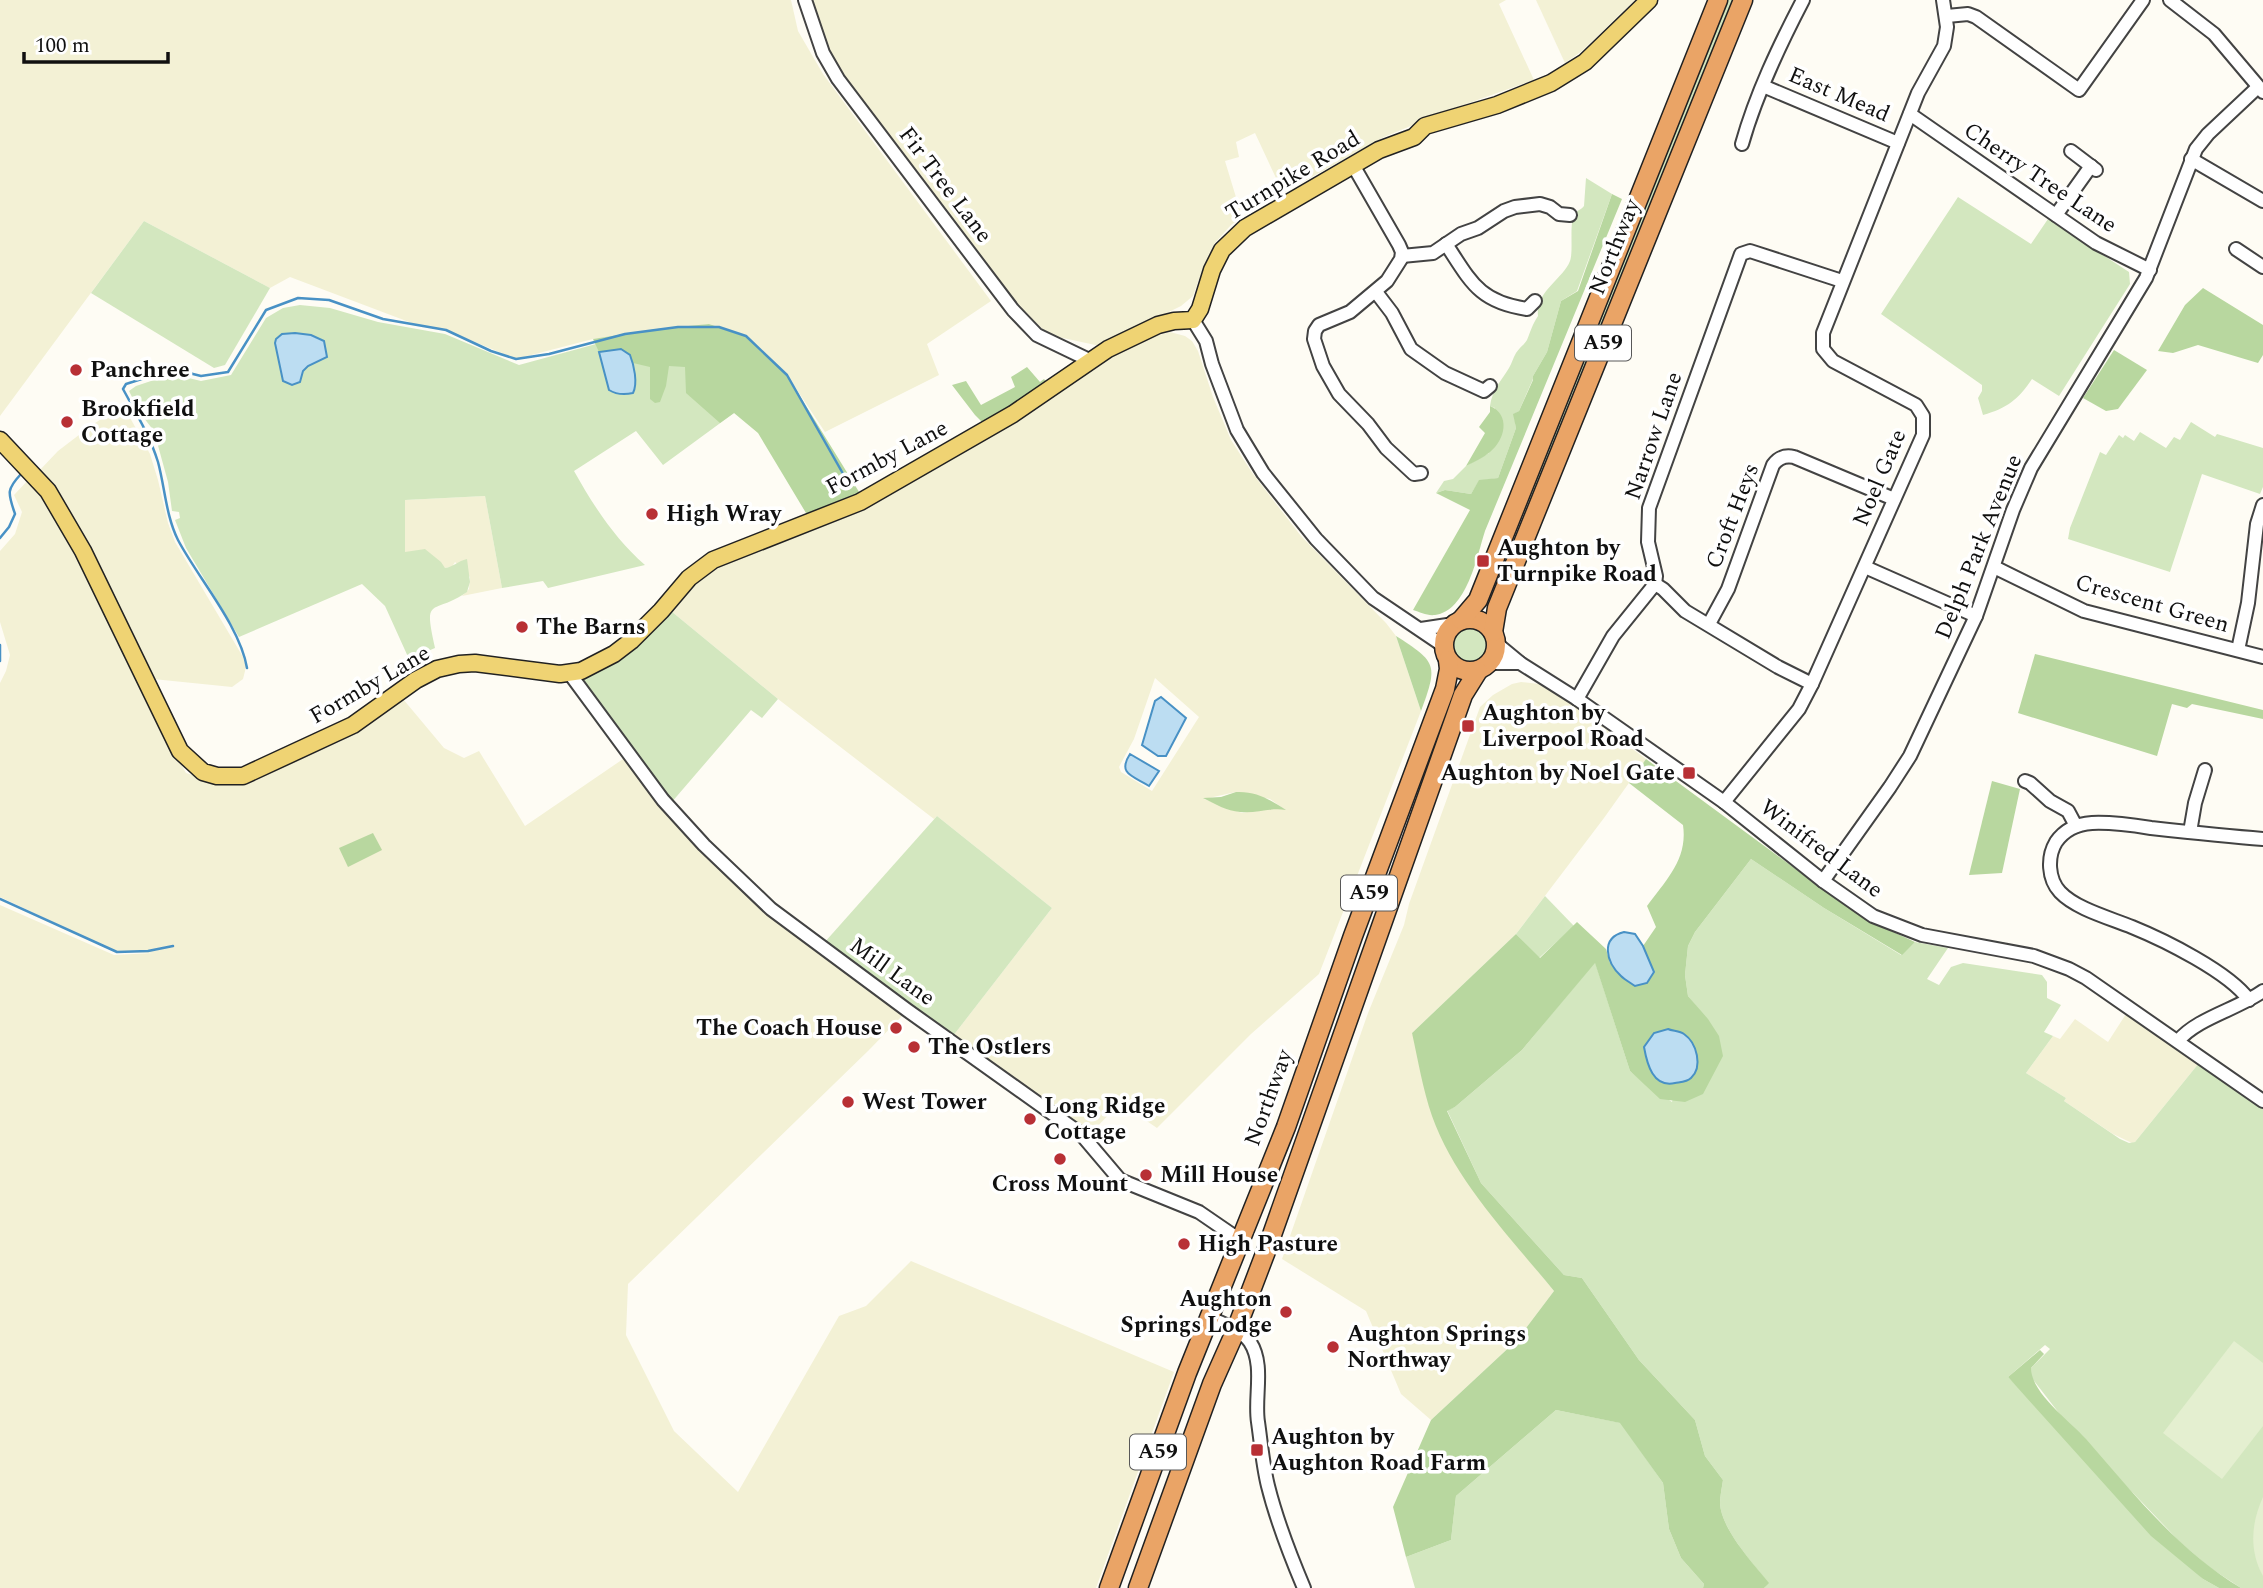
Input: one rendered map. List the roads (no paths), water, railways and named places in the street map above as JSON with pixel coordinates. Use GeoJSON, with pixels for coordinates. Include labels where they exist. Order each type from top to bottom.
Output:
{"type":"FeatureCollection","features":[{"type":"Feature","properties":{"kind":"highway","name":"Northway"},"geometry":{"type":"LineString","coordinates":[[1458,622],[1478,600],[1718,0]]}},
{"type":"Feature","properties":{"kind":"highway","name":"Northway"},"geometry":{"type":"LineString","coordinates":[[1495,638],[1497,608],[1743,0]]}},
{"type":"Feature","properties":{"kind":"highway"},"geometry":{"type":"LineString","coordinates":[[1458,622],[1479,620],[1495,638]]}},
{"type":"Feature","properties":{"kind":"highway","name":"A59"},"geometry":{"type":"LineString","coordinates":[[1446,653],[1445,638],[1458,622]]}},
{"type":"Feature","properties":{"kind":"highway","name":"A59"},"geometry":{"type":"LineString","coordinates":[[1484,667],[1497,651],[1495,638]]}},
{"type":"Feature","properties":{"kind":"highway","name":"Northway"},"geometry":{"type":"LineString","coordinates":[[1109,1588],[1209,1317],[1286,1127],[1353,936],[1445,689],[1449,669],[1446,653]]}},
{"type":"Feature","properties":{"kind":"highway"},"geometry":{"type":"LineString","coordinates":[[1446,653],[1461,670],[1484,667]]}},
{"type":"Feature","properties":{"kind":"highway","name":"Northway"},"geometry":{"type":"LineString","coordinates":[[1138,1588],[1212,1384],[1268,1246],[1463,695],[1484,667]]}},
{"type":"Feature","properties":{"kind":"highway"},"geometry":{"type":"LineString","coordinates":[[1243,1236],[1268,1246]]}},
{"type":"Feature","properties":{"kind":"main road","name":"Turnpike Road"},"geometry":{"type":"LineString","coordinates":[[1193,320],[1200,309],[1217,259],[1234,237],[1276,208],[1353,165],[1392,144],[1414,137],[1425,126],[1497,104],[1551,83],[1584,62],[1649,0]]}},
{"type":"Feature","properties":{"kind":"main road","name":"Formby Lane"},"geometry":{"type":"LineString","coordinates":[[0,440],[48,491],[83,551],[174,741],[189,761],[204,772],[217,776],[243,776],[346,729],[427,673],[448,666],[475,663],[570,674],[597,664],[631,641],[662,611],[689,578],[713,560],[860,502],[1013,414],[1090,360],[1158,325],[1193,320]]}},
{"type":"Feature","properties":{"kind":"street","name":"Fir Tree Lane"},"geometry":{"type":"LineString","coordinates":[[805,0],[823,52],[838,79],[1013,310],[1037,335],[1090,360]]}},
{"type":"Feature","properties":{"kind":"street","name":"East Mead"},"geometry":{"type":"LineString","coordinates":[[1742,144],[1763,86],[1803,0]]}},
{"type":"Feature","properties":{"kind":"street","name":"Noel Gate"},"geometry":{"type":"LineString","coordinates":[[1724,802],[1798,709],[1812,684],[1923,435],[1923,416],[1911,401],[1833,361],[1825,353],[1822,344],[1823,333],[1842,281],[1918,93],[1944,46],[1947,16],[1943,0]]}},
{"type":"Feature","properties":{"kind":"street"},"geometry":{"type":"LineString","coordinates":[[1947,16],[1968,14],[1976,17],[2079,90],[2143,0]]}},
{"type":"Feature","properties":{"kind":"street"},"geometry":{"type":"LineString","coordinates":[[2175,2],[2214,34],[2261,90]]}},
{"type":"Feature","properties":{"kind":"street","name":"East Mead"},"geometry":{"type":"LineString","coordinates":[[1763,86],[1898,144]]}},
{"type":"Feature","properties":{"kind":"street","name":"Delph Park Avenue"},"geometry":{"type":"LineString","coordinates":[[1823,881],[1910,756],[1976,616],[2013,510],[2031,468],[2150,270],[2192,159],[2208,134],[2261,90]]}},
{"type":"Feature","properties":{"kind":"street","name":"Cherry Tree Lane"},"geometry":{"type":"LineString","coordinates":[[1910,114],[2110,251],[2150,270]]}},
{"type":"Feature","properties":{"kind":"street"},"geometry":{"type":"LineString","coordinates":[[2056,215],[2095,169],[2071,151]]}},
{"type":"Feature","properties":{"kind":"street"},"geometry":{"type":"LineString","coordinates":[[2192,159],[2263,201]]}},
{"type":"Feature","properties":{"kind":"street"},"geometry":{"type":"LineString","coordinates":[[1353,165],[1401,248],[1402,256],[1394,272],[1376,292],[1350,312],[1322,323],[1317,328],[1314,339],[1322,366],[1339,394],[1368,424],[1386,448],[1416,477]]}},
{"type":"Feature","properties":{"kind":"street"},"geometry":{"type":"LineString","coordinates":[[1402,256],[1428,254],[1515,207],[1540,204],[1550,207],[1562,217]]}},
{"type":"Feature","properties":{"kind":"street"},"geometry":{"type":"LineString","coordinates":[[1446,244],[1472,283],[1482,293],[1498,302],[1531,308]]}},
{"type":"Feature","properties":{"kind":"street","name":"Narrow Lane"},"geometry":{"type":"LineString","coordinates":[[1655,584],[1656,576],[1648,542],[1649,508],[1738,248],[1842,281]]}},
{"type":"Feature","properties":{"kind":"street"},"geometry":{"type":"LineString","coordinates":[[2236,249],[2261,260]]}},
{"type":"Feature","properties":{"kind":"street"},"geometry":{"type":"LineString","coordinates":[[1376,292],[1392,313],[1411,349],[1445,373],[1486,393]]}},
{"type":"Feature","properties":{"kind":"street"},"geometry":{"type":"LineString","coordinates":[[1193,320],[1206,341],[1237,430],[1264,473],[1316,540],[1373,598],[1421,629],[1446,653]]}},
{"type":"Feature","properties":{"kind":"street","name":"Croft Heys"},"geometry":{"type":"LineString","coordinates":[[1709,624],[1728,589],[1773,466],[1778,459],[1794,457],[1894,499]]}},
{"type":"Feature","properties":{"kind":"street"},"geometry":{"type":"LineString","coordinates":[[2238,650],[2251,583],[2257,524],[2263,505]]}},
{"type":"Feature","properties":{"kind":"street"},"geometry":{"type":"LineString","coordinates":[[1865,567],[1976,616]]}},
{"type":"Feature","properties":{"kind":"street","name":"Crescent Green"},"geometry":{"type":"LineString","coordinates":[[1994,567],[2084,611],[2263,657]]}},
{"type":"Feature","properties":{"kind":"street"},"geometry":{"type":"LineString","coordinates":[[1577,699],[1613,636],[1655,584],[1685,611],[1778,667],[1812,684]]}},
{"type":"Feature","properties":{"kind":"street"},"geometry":{"type":"LineString","coordinates":[[1421,629],[1458,622]]}},
{"type":"Feature","properties":{"kind":"street","name":"Winifred Lane"},"geometry":{"type":"LineString","coordinates":[[1495,638],[1520,663],[1577,699],[1724,802],[1823,881],[1873,916],[1901,929],[1939,939],[2026,954],[2069,969],[2086,978],[2263,1101]]}},
{"type":"Feature","properties":{"kind":"street"},"geometry":{"type":"LineString","coordinates":[[1484,667],[1520,663]]}},
{"type":"Feature","properties":{"kind":"street","name":"Mill Lane"},"geometry":{"type":"LineString","coordinates":[[570,674],[663,800],[704,845],[771,909],[907,1010],[1081,1133],[1120,1180],[1199,1212],[1234,1236],[1243,1236]]}},
{"type":"Feature","properties":{"kind":"street"},"geometry":{"type":"LineString","coordinates":[[2190,832],[2194,803],[2205,769]]}},
{"type":"Feature","properties":{"kind":"street"},"geometry":{"type":"LineString","coordinates":[[2025,781],[2068,811],[2076,826]]}},
{"type":"Feature","properties":{"kind":"street"},"geometry":{"type":"LineString","coordinates":[[2249,1000],[2238,988],[2190,957],[2062,894],[2053,882],[2050,859],[2063,833],[2076,826],[2109,823],[2263,839]]}},
{"type":"Feature","properties":{"kind":"street"},"geometry":{"type":"LineString","coordinates":[[2178,1041],[2192,1028],[2263,992]]}},
{"type":"Feature","properties":{"kind":"street"},"geometry":{"type":"LineString","coordinates":[[1209,1317],[1236,1330],[1250,1341],[1255,1355],[1257,1417],[1268,1485],[1286,1548],[1304,1588]]}},
{"type":"Feature","properties":{"kind":"water"},"geometry":{"type":"Polygon","coordinates":[[[282,334],[311,335],[324,341],[327,357],[308,366],[303,371],[300,382],[292,385],[283,381],[275,343],[282,334]]]}},
{"type":"Feature","properties":{"kind":"water"},"geometry":{"type":"Polygon","coordinates":[[[621,349],[630,355],[633,364],[633,393],[621,394],[609,390],[599,352],[621,349]]]}},
{"type":"Feature","properties":{"kind":"water"},"geometry":{"type":"Polygon","coordinates":[[[1161,697],[1186,718],[1166,756],[1158,756],[1142,745],[1155,701],[1161,697]]]}},
{"type":"Feature","properties":{"kind":"water"},"geometry":{"type":"Polygon","coordinates":[[[1130,754],[1159,771],[1149,786],[1126,770],[1126,761],[1130,754]]]}},
{"type":"Feature","properties":{"kind":"water"},"geometry":{"type":"Polygon","coordinates":[[[1624,932],[1635,934],[1643,946],[1654,972],[1647,983],[1635,986],[1621,976],[1609,958],[1611,939],[1624,932]]]}},
{"type":"Feature","properties":{"kind":"water"},"geometry":{"type":"Polygon","coordinates":[[[1668,1029],[1684,1034],[1695,1049],[1697,1068],[1686,1081],[1667,1084],[1661,1082],[1652,1073],[1647,1060],[1644,1047],[1654,1033],[1668,1029]]]}},
{"type":"Feature","properties":{"kind":"waterway"},"geometry":{"type":"LineString","coordinates":[[247,668],[243,652],[227,619],[178,540],[155,452],[123,389],[126,384],[173,369],[201,376],[228,372],[266,310],[298,298],[329,300],[383,319],[446,330],[491,351],[516,359],[549,354],[625,334],[678,327],[719,327],[746,336],[787,375],[846,479]]}},
{"type":"Feature","properties":{"kind":"waterway"},"geometry":{"type":"LineString","coordinates":[[0,538],[15,514],[10,492],[21,474]]}},
{"type":"Feature","properties":{"kind":"waterway"},"geometry":{"type":"LineString","coordinates":[[0,645],[0,661]]}},
{"type":"Feature","properties":{"kind":"waterway"},"geometry":{"type":"LineString","coordinates":[[0,899],[117,952],[148,951],[173,946]]}},
{"type":"Feature","properties":{"kind":"place","name":"Panchree"},"geometry":{"type":"Point","coordinates":[76,370]}},
{"type":"Feature","properties":{"kind":"place","name":"Brookfield Cottage"},"geometry":{"type":"Point","coordinates":[67,422]}},
{"type":"Feature","properties":{"kind":"place","name":"High Wray"},"geometry":{"type":"Point","coordinates":[652,514]}},
{"type":"Feature","properties":{"kind":"place","name":"Aughton by Turnpike Road"},"geometry":{"type":"Point","coordinates":[1483,561]}},
{"type":"Feature","properties":{"kind":"place","name":"The Barns"},"geometry":{"type":"Point","coordinates":[522,627]}},
{"type":"Feature","properties":{"kind":"place","name":"Aughton by Liverpool Road"},"geometry":{"type":"Point","coordinates":[1468,726]}},
{"type":"Feature","properties":{"kind":"place","name":"Aughton by Noel Gate"},"geometry":{"type":"Point","coordinates":[1689,773]}},
{"type":"Feature","properties":{"kind":"place","name":"The Coach House"},"geometry":{"type":"Point","coordinates":[896,1028]}},
{"type":"Feature","properties":{"kind":"place","name":"The Ostlers"},"geometry":{"type":"Point","coordinates":[914,1047]}},
{"type":"Feature","properties":{"kind":"place","name":"West Tower"},"geometry":{"type":"Point","coordinates":[848,1102]}},
{"type":"Feature","properties":{"kind":"place","name":"Long Ridge Cottage"},"geometry":{"type":"Point","coordinates":[1030,1119]}},
{"type":"Feature","properties":{"kind":"place","name":"Cross Mount"},"geometry":{"type":"Point","coordinates":[1060,1159]}},
{"type":"Feature","properties":{"kind":"place","name":"Mill House"},"geometry":{"type":"Point","coordinates":[1146,1175]}},
{"type":"Feature","properties":{"kind":"place","name":"High Pasture"},"geometry":{"type":"Point","coordinates":[1184,1244]}},
{"type":"Feature","properties":{"kind":"place","name":"Aughton Springs Lodge"},"geometry":{"type":"Point","coordinates":[1286,1312]}},
{"type":"Feature","properties":{"kind":"place","name":"Aughton Springs Northway"},"geometry":{"type":"Point","coordinates":[1333,1347]}},
{"type":"Feature","properties":{"kind":"place","name":"Aughton by Aughton Road Farm"},"geometry":{"type":"Point","coordinates":[1257,1450]}}]}
